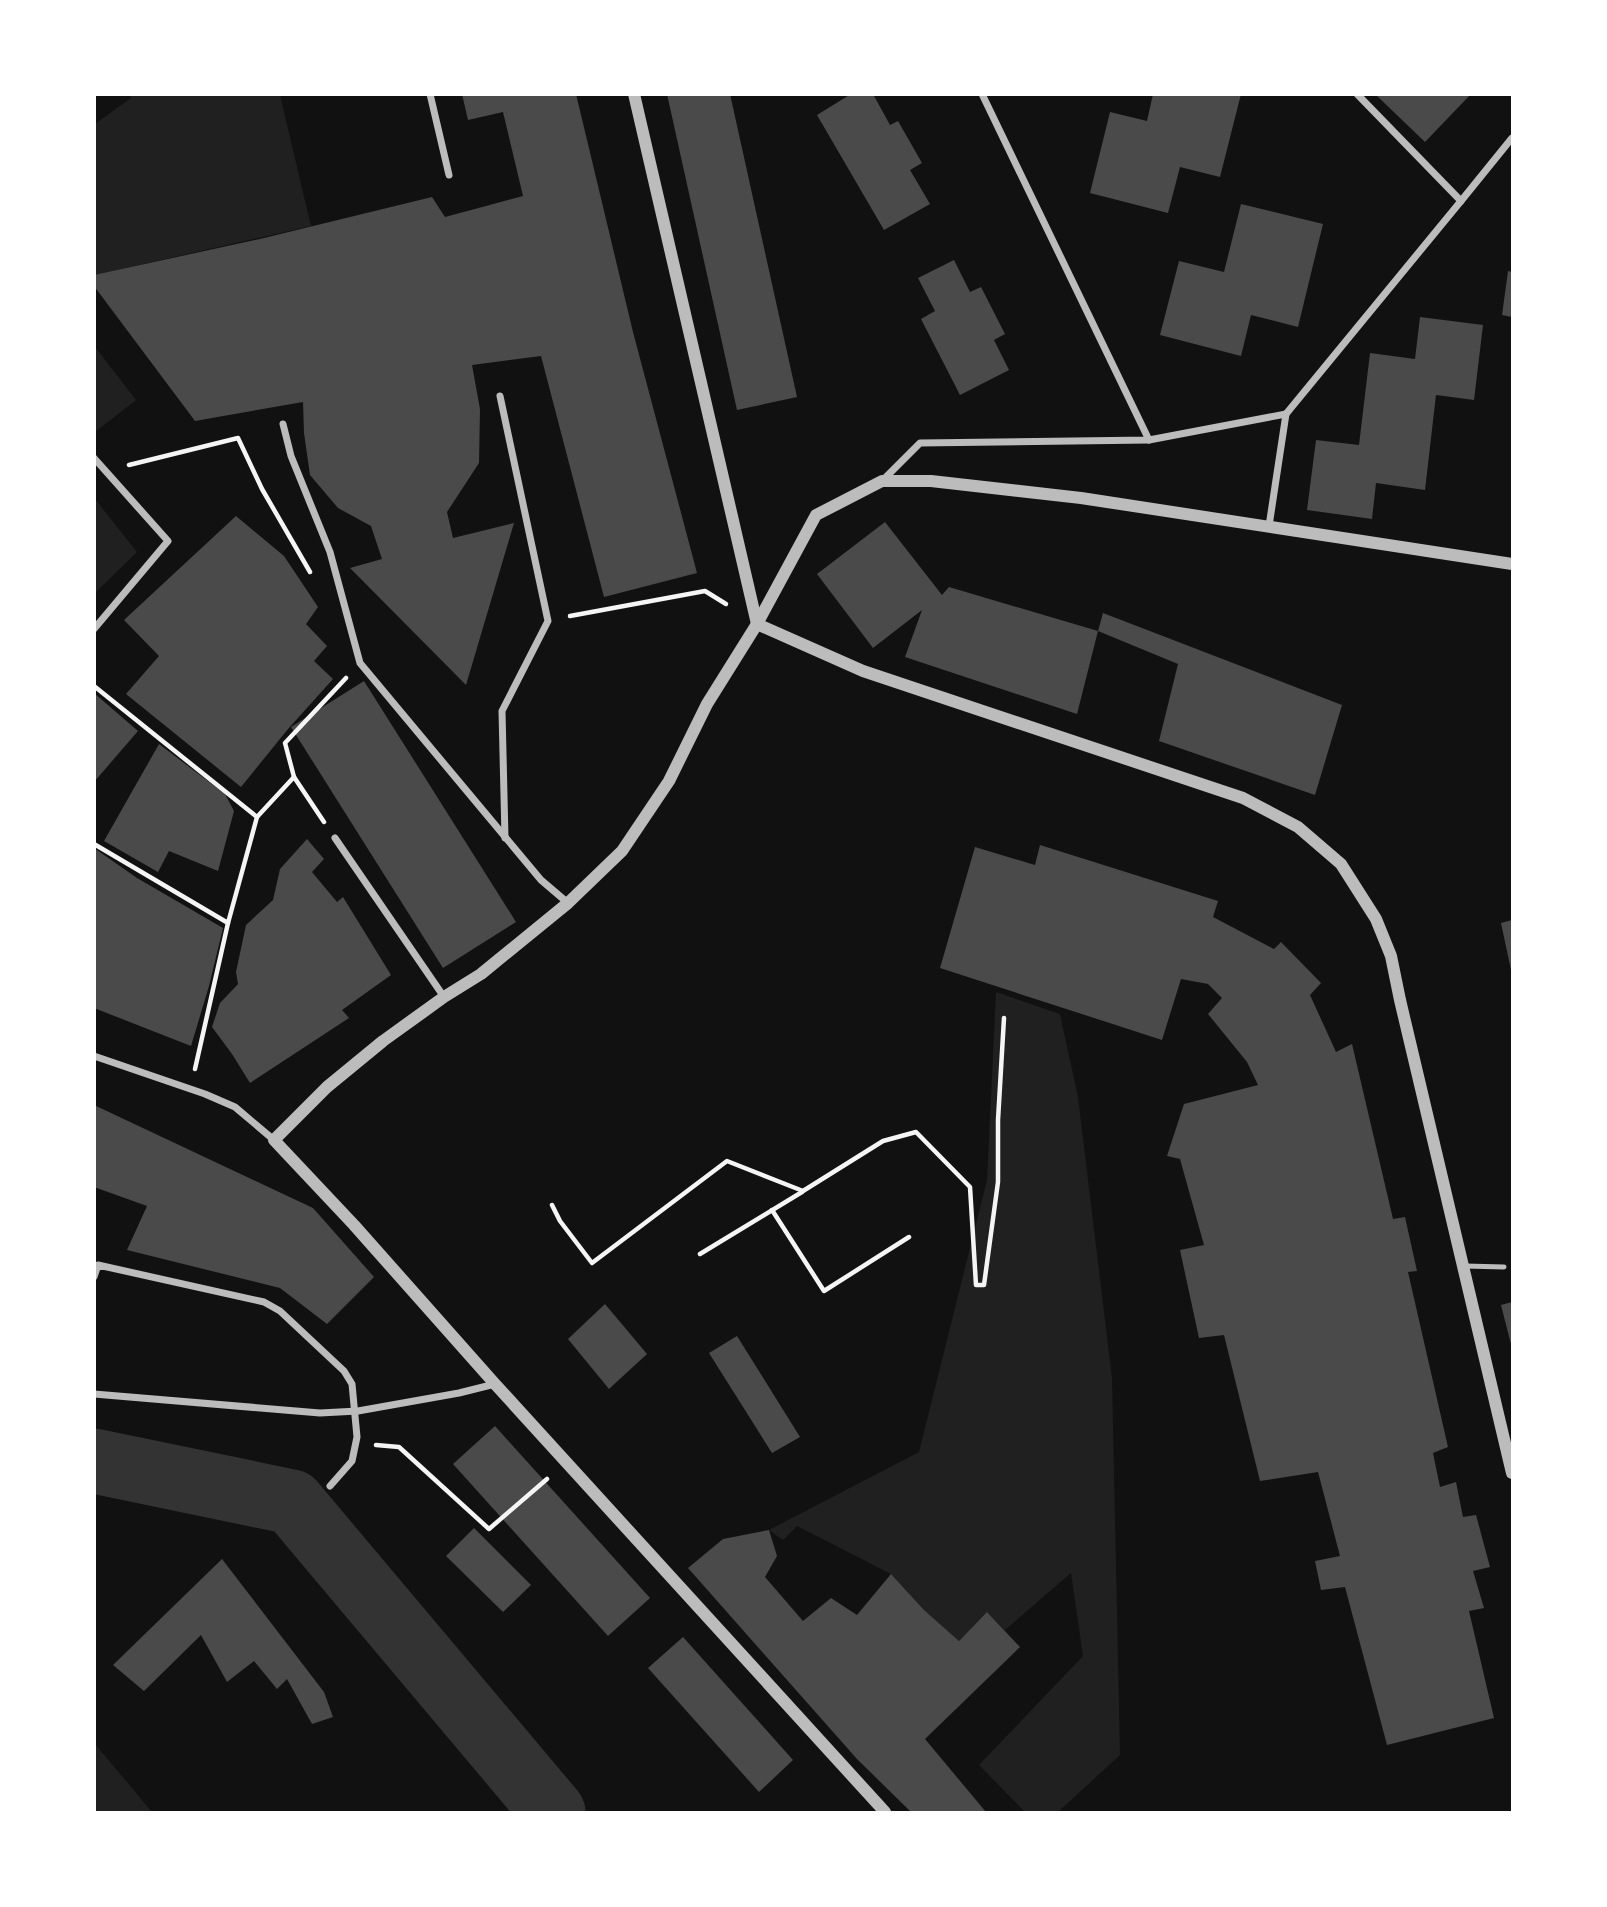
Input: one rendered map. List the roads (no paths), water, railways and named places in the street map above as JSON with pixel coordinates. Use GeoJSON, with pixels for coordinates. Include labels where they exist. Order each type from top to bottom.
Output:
{"type":"FeatureCollection","features":[{"type":"Feature","properties":{"kind":"street"},"geometry":{"type":"LineString","coordinates":[[430,94],[449,175]]}},
{"type":"Feature","properties":{"kind":"street"},"geometry":{"type":"LineString","coordinates":[[634,94],[757,624]]}},
{"type":"Feature","properties":{"kind":"street"},"geometry":{"type":"LineString","coordinates":[[982,94],[1149,440]]}},
{"type":"Feature","properties":{"kind":"street"},"geometry":{"type":"LineString","coordinates":[[1357,94],[1461,201]]}},
{"type":"Feature","properties":{"kind":"street"},"geometry":{"type":"LineString","coordinates":[[1269,526],[1286,414],[1513,138]]}},
{"type":"Feature","properties":{"kind":"street"},"geometry":{"type":"LineString","coordinates":[[500,397],[548,621],[502,711],[505,838]]}},
{"type":"Feature","properties":{"kind":"street"},"geometry":{"type":"LineString","coordinates":[[274,1140],[327,1087],[383,1041],[481,974],[568,903],[622,851],[669,781],[707,704],[757,624],[816,515],[882,481],[920,443],[1149,440],[1286,414]]}},
{"type":"Feature","properties":{"kind":"street"},"geometry":{"type":"LineString","coordinates":[[283,424],[291,456],[330,552],[360,663],[541,880],[568,903]]}},
{"type":"Feature","properties":{"kind":"street"},"geometry":{"type":"LineString","coordinates":[[94,458],[168,541],[94,629]]}},
{"type":"Feature","properties":{"kind":"street"},"geometry":{"type":"LineString","coordinates":[[882,481],[931,481],[1082,498],[1513,564]]}},
{"type":"Feature","properties":{"kind":"street"},"geometry":{"type":"LineString","coordinates":[[757,624],[863,671],[1243,798],[1298,827],[1341,864],[1376,919],[1391,956],[1513,1473]]}},
{"type":"Feature","properties":{"kind":"street"},"geometry":{"type":"LineString","coordinates":[[335,838],[444,997]]}},
{"type":"Feature","properties":{"kind":"street"},"geometry":{"type":"LineString","coordinates":[[94,1056],[191,1089],[234,1107],[274,1140],[885,1812]]}},
{"type":"Feature","properties":{"kind":"street"},"geometry":{"type":"LineString","coordinates":[[94,1277],[96,1265],[264,1302],[280,1311],[344,1371],[352,1384],[356,1443],[352,1461],[330,1486]]}},
{"type":"Feature","properties":{"kind":"street"},"geometry":{"type":"LineString","coordinates":[[94,1394],[320,1413],[358,1411],[495,1384]]}},
{"type":"Feature","properties":{"kind":"lane"},"geometry":{"type":"LineString","coordinates":[[1463,1266],[1504,1267]]}},
{"type":"Feature","properties":{"kind":"waterway"},"geometry":{"type":"LineString","coordinates":[[94,1461],[292,1502],[553,1812]]}}]}
